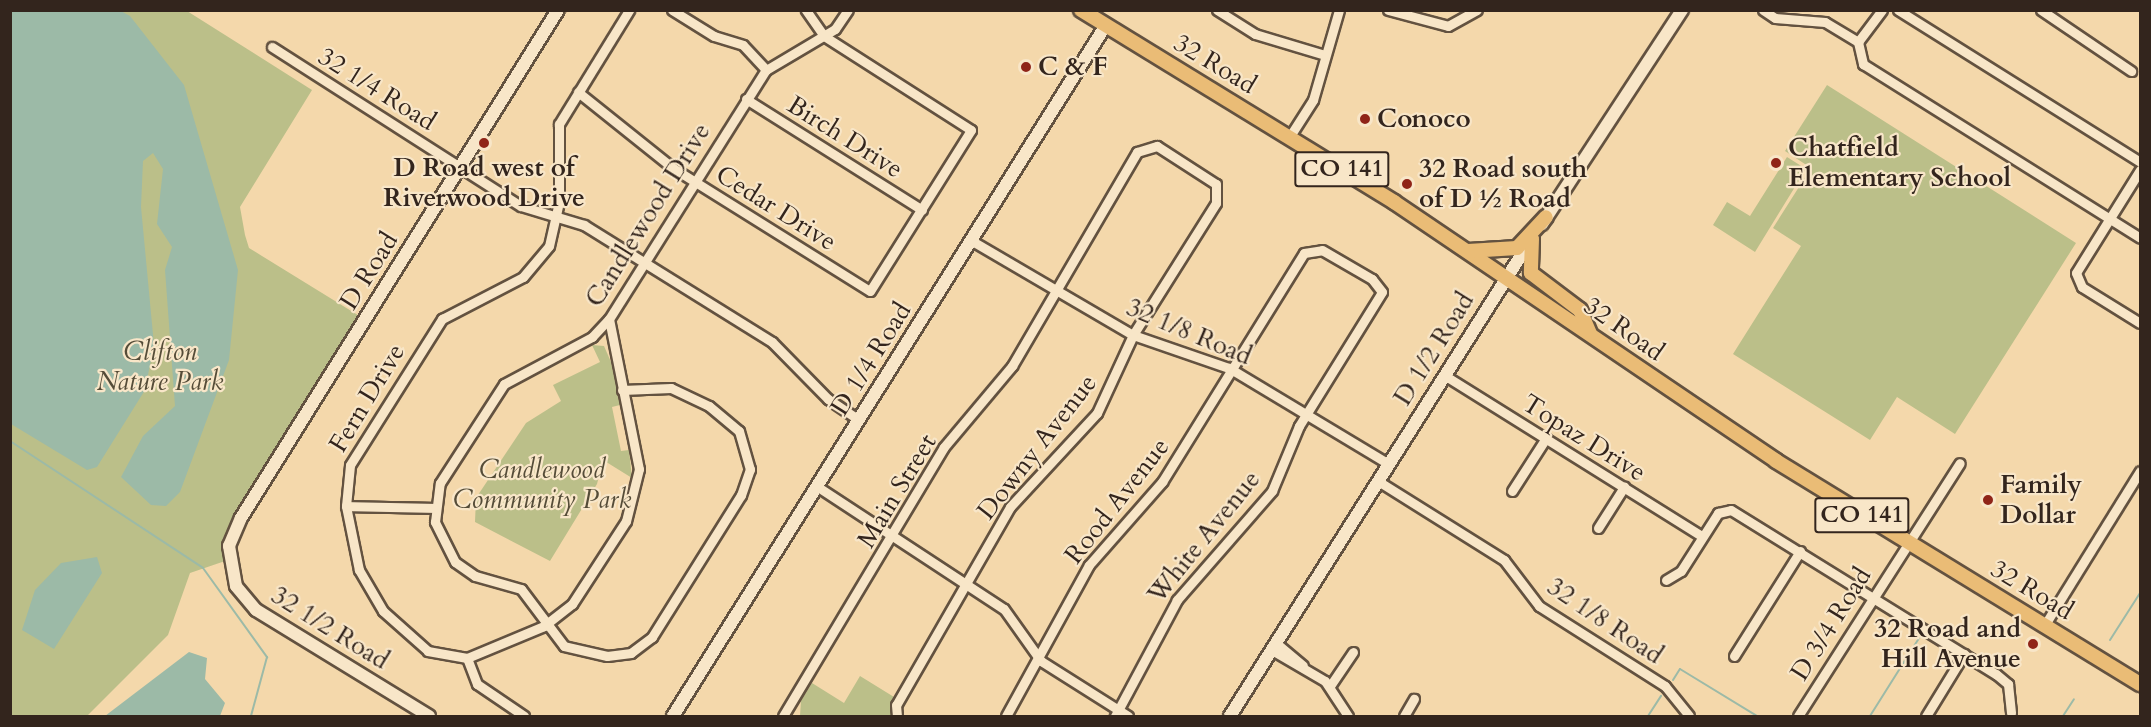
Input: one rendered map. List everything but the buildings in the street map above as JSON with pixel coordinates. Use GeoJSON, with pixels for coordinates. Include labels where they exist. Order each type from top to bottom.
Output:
{"type":"FeatureCollection","features":[{"type":"Feature","properties":{"kind":"main road","name":"32 Road"},"geometry":{"type":"LineString","coordinates":[[1081,10],[1290,136],[1468,251],[1907,543],[2140,684]]}},
{"type":"Feature","properties":{"kind":"main road"},"geometry":{"type":"LineString","coordinates":[[1468,251],[1517,248],[1546,217]]}},
{"type":"Feature","properties":{"kind":"main road"},"geometry":{"type":"LineString","coordinates":[[1532,239],[1531,273],[1580,310],[1590,334]]}},
{"type":"Feature","properties":{"kind":"street","name":"D Road"},"geometry":{"type":"LineString","coordinates":[[228,560],[241,518],[558,10]]}},
{"type":"Feature","properties":{"kind":"street","name":"Fern Drive"},"geometry":{"type":"LineString","coordinates":[[467,658],[428,651],[382,611],[354,558],[346,506],[350,465],[431,332],[454,310],[532,269],[549,246],[556,218],[557,131],[578,92],[629,10]]}},
{"type":"Feature","properties":{"kind":"street","name":"Birch Drive"},"geometry":{"type":"LineString","coordinates":[[672,10],[714,36],[746,47],[766,70]]}},
{"type":"Feature","properties":{"kind":"street"},"geometry":{"type":"LineString","coordinates":[[806,10],[824,36],[971,130],[921,210]]}},
{"type":"Feature","properties":{"kind":"street","name":"Candlewood Drive"},"geometry":{"type":"LineString","coordinates":[[622,390],[671,388],[728,418],[747,446],[747,483],[645,644],[607,656],[568,648],[544,626],[521,589],[476,576],[455,562],[439,538],[433,508],[444,473],[498,389],[592,337],[609,319],[766,70],[824,36],[848,10]]}},
{"type":"Feature","properties":{"kind":"street"},"geometry":{"type":"LineString","coordinates":[[1217,10],[1255,34],[1325,55]]}},
{"type":"Feature","properties":{"kind":"street"},"geometry":{"type":"LineString","coordinates":[[1290,136],[1313,100],[1339,10]]}},
{"type":"Feature","properties":{"kind":"street"},"geometry":{"type":"LineString","coordinates":[[1388,10],[1448,26],[1477,10]]}},
{"type":"Feature","properties":{"kind":"street","name":"D 1/2 Road"},"geometry":{"type":"LineString","coordinates":[[1230,716],[1444,375],[1683,10]]}},
{"type":"Feature","properties":{"kind":"street"},"geometry":{"type":"LineString","coordinates":[[1763,10],[1775,18],[1825,22],[1858,42],[1863,64],[2140,238]]}},
{"type":"Feature","properties":{"kind":"street"},"geometry":{"type":"LineString","coordinates":[[1858,42],[1882,10]]}},
{"type":"Feature","properties":{"kind":"street"},"geometry":{"type":"LineString","coordinates":[[1898,10],[2140,162]]}},
{"type":"Feature","properties":{"kind":"street"},"geometry":{"type":"LineString","coordinates":[[2046,12],[2132,71]]}},
{"type":"Feature","properties":{"kind":"street","name":"D 1/4 Road"},"geometry":{"type":"LineString","coordinates":[[674,717],[1107,25]]}},
{"type":"Feature","properties":{"kind":"street","name":"32 1/4 Road"},"geometry":{"type":"LineString","coordinates":[[272,47],[521,206],[584,225],[772,342],[814,386],[859,420]]}},
{"type":"Feature","properties":{"kind":"street","name":"Cedar Drive"},"geometry":{"type":"LineString","coordinates":[[578,92],[694,182],[870,291],[921,210]]}},
{"type":"Feature","properties":{"kind":"street","name":"Birch Drive"},"geometry":{"type":"LineString","coordinates":[[746,99],[921,210]]}},
{"type":"Feature","properties":{"kind":"street","name":"Downy Avenue"},"geometry":{"type":"LineString","coordinates":[[897,717],[896,705],[969,583],[1010,507],[1097,413],[1133,335],[1219,193],[1208,177],[1157,146],[1137,152]]}},
{"type":"Feature","properties":{"kind":"street","name":"Main Street"},"geometry":{"type":"LineString","coordinates":[[783,717],[895,535],[944,447],[1012,366],[1052,291],[1137,152]]}},
{"type":"Feature","properties":{"kind":"street"},"geometry":{"type":"LineString","coordinates":[[2140,170],[2076,273],[2082,286],[2140,323]]}},
{"type":"Feature","properties":{"kind":"street","name":"32 1/8 Road"},"geometry":{"type":"LineString","coordinates":[[972,241],[1052,291],[1133,335],[1229,368],[1389,464]]}},
{"type":"Feature","properties":{"kind":"street","name":"Rood Avenue"},"geometry":{"type":"LineString","coordinates":[[1006,717],[1041,661],[1089,565],[1162,482],[1229,368],[1312,248],[1372,279],[1382,292]]}},
{"type":"Feature","properties":{"kind":"street","name":"White Avenue"},"geometry":{"type":"LineString","coordinates":[[1117,714],[1177,600],[1272,491],[1307,414],[1382,292]]}},
{"type":"Feature","properties":{"kind":"street"},"geometry":{"type":"LineString","coordinates":[[524,717],[477,684],[467,658],[544,626],[584,587],[634,501],[639,469],[609,319]]}},
{"type":"Feature","properties":{"kind":"street","name":"Topaz Drive"},"geometry":{"type":"LineString","coordinates":[[1444,375],[1702,536]]}},
{"type":"Feature","properties":{"kind":"street"},"geometry":{"type":"LineString","coordinates":[[1512,491],[1545,438]]}},
{"type":"Feature","properties":{"kind":"street","name":"D 3/4 Road"},"geometry":{"type":"LineString","coordinates":[[1798,717],[1960,463]]}},
{"type":"Feature","properties":{"kind":"street"},"geometry":{"type":"LineString","coordinates":[[2044,626],[2140,471]]}},
{"type":"Feature","properties":{"kind":"street","name":"32 1/8 Road"},"geometry":{"type":"LineString","coordinates":[[1378,481],[1504,560],[1539,606],[1665,687],[1689,717]]}},
{"type":"Feature","properties":{"kind":"street"},"geometry":{"type":"LineString","coordinates":[[818,487],[969,583],[1004,609],[1041,661],[1117,714],[1128,717]]}},
{"type":"Feature","properties":{"kind":"street"},"geometry":{"type":"LineString","coordinates":[[1598,528],[1624,487]]}},
{"type":"Feature","properties":{"kind":"street"},"geometry":{"type":"LineString","coordinates":[[346,506],[433,508]]}},
{"type":"Feature","properties":{"kind":"street"},"geometry":{"type":"LineString","coordinates":[[1666,580],[1681,571],[1718,513],[1731,510],[1874,596],[2005,681],[2011,713]]}},
{"type":"Feature","properties":{"kind":"street"},"geometry":{"type":"LineString","coordinates":[[1734,656],[1800,551]]}},
{"type":"Feature","properties":{"kind":"street","name":"32 1/2 Road"},"geometry":{"type":"LineString","coordinates":[[228,560],[236,586],[256,610],[429,717]]}},
{"type":"Feature","properties":{"kind":"street"},"geometry":{"type":"LineString","coordinates":[[1274,646],[1330,686],[1348,717]]}},
{"type":"Feature","properties":{"kind":"street"},"geometry":{"type":"LineString","coordinates":[[1330,686],[1353,652]]}},
{"type":"Feature","properties":{"kind":"street"},"geometry":{"type":"LineString","coordinates":[[1926,717],[1964,654]]}},
{"type":"Feature","properties":{"kind":"street"},"geometry":{"type":"LineString","coordinates":[[1404,717],[1414,699]]}},
{"type":"Feature","properties":{"kind":"green space","name":"Clifton Nature Park"},"geometry":{"type":"Polygon","coordinates":[[[10,11],[187,11],[312,90],[240,207],[245,235],[249,248],[361,317],[241,518],[228,560],[190,573],[168,635],[87,716],[11,716],[10,11]]]}},
{"type":"Feature","properties":{"kind":"green space"},"geometry":{"type":"Polygon","coordinates":[[[1827,85],[2076,243],[1955,434],[1897,397],[1870,440],[1733,354],[1801,246],[1773,228],[1811,168],[1785,151],[1827,85]]]}},
{"type":"Feature","properties":{"kind":"green space"},"geometry":{"type":"Polygon","coordinates":[[[1787,157],[1806,169],[1755,252],[1713,225],[1727,202],[1750,216],[1787,157]]]}},
{"type":"Feature","properties":{"kind":"green space","name":"Candlewood Community Park"},"geometry":{"type":"Polygon","coordinates":[[[592,345],[604,346],[611,362],[620,405],[612,407],[621,451],[629,450],[632,478],[603,460],[597,484],[550,561],[475,522],[476,498],[526,423],[561,401],[553,385],[600,362],[592,345]]]}},
{"type":"Feature","properties":{"kind":"green space"},"geometry":{"type":"Polygon","coordinates":[[[860,676],[894,697],[892,716],[800,716],[801,701],[812,683],[844,703],[860,676]]]}},
{"type":"Feature","properties":{"kind":"shaded area"},"geometry":{"type":"Polygon","coordinates":[[[119,10],[130,16],[184,85],[238,270],[229,360],[180,492],[166,506],[151,505],[121,477],[143,436],[175,406],[165,270],[172,247],[157,224],[163,169],[153,153],[143,161],[141,207],[154,345],[145,390],[97,467],[87,470],[11,424],[11,11],[119,10]]]}},
{"type":"Feature","properties":{"kind":"shaded area"},"geometry":{"type":"Polygon","coordinates":[[[97,557],[102,573],[54,649],[22,630],[35,590],[61,563],[97,557]]]}},
{"type":"Feature","properties":{"kind":"shaded area"},"geometry":{"type":"Polygon","coordinates":[[[189,652],[207,658],[205,679],[225,703],[220,716],[105,716],[189,652]]]}},
{"type":"Feature","properties":{"kind":"waterway"},"geometry":{"type":"LineString","coordinates":[[10,441],[203,568],[267,657],[251,716]]}},
{"type":"Feature","properties":{"kind":"waterway"},"geometry":{"type":"LineString","coordinates":[[2110,640],[2140,593]]}},
{"type":"Feature","properties":{"kind":"waterway"},"geometry":{"type":"LineString","coordinates":[[1870,716],[1921,635]]}},
{"type":"Feature","properties":{"kind":"waterway"},"geometry":{"type":"LineString","coordinates":[[1673,680],[1680,669],[1757,716]]}},
{"type":"Feature","properties":{"kind":"waterway"},"geometry":{"type":"LineString","coordinates":[[1648,716],[1661,696]]}},
{"type":"Feature","properties":{"kind":"waterway"},"geometry":{"type":"LineString","coordinates":[[2063,716],[2074,699]]}},
{"type":"Feature","properties":{"kind":"place","name":"C & F"},"geometry":{"type":"Point","coordinates":[1026,67]}},
{"type":"Feature","properties":{"kind":"place","name":"Conoco"},"geometry":{"type":"Point","coordinates":[1365,119]}},
{"type":"Feature","properties":{"kind":"place","name":"D Road west of Riverwood Drive"},"geometry":{"type":"Point","coordinates":[484,143]}},
{"type":"Feature","properties":{"kind":"place","name":"Chatfield Elementary School"},"geometry":{"type":"Point","coordinates":[1776,163]}},
{"type":"Feature","properties":{"kind":"place","name":"32 Road south of D ½ Road"},"geometry":{"type":"Point","coordinates":[1407,184]}},
{"type":"Feature","properties":{"kind":"place","name":"Family Dollar"},"geometry":{"type":"Point","coordinates":[1988,500]}},
{"type":"Feature","properties":{"kind":"place","name":"32 Road and Hill Avenue"},"geometry":{"type":"Point","coordinates":[2033,644]}}]}
